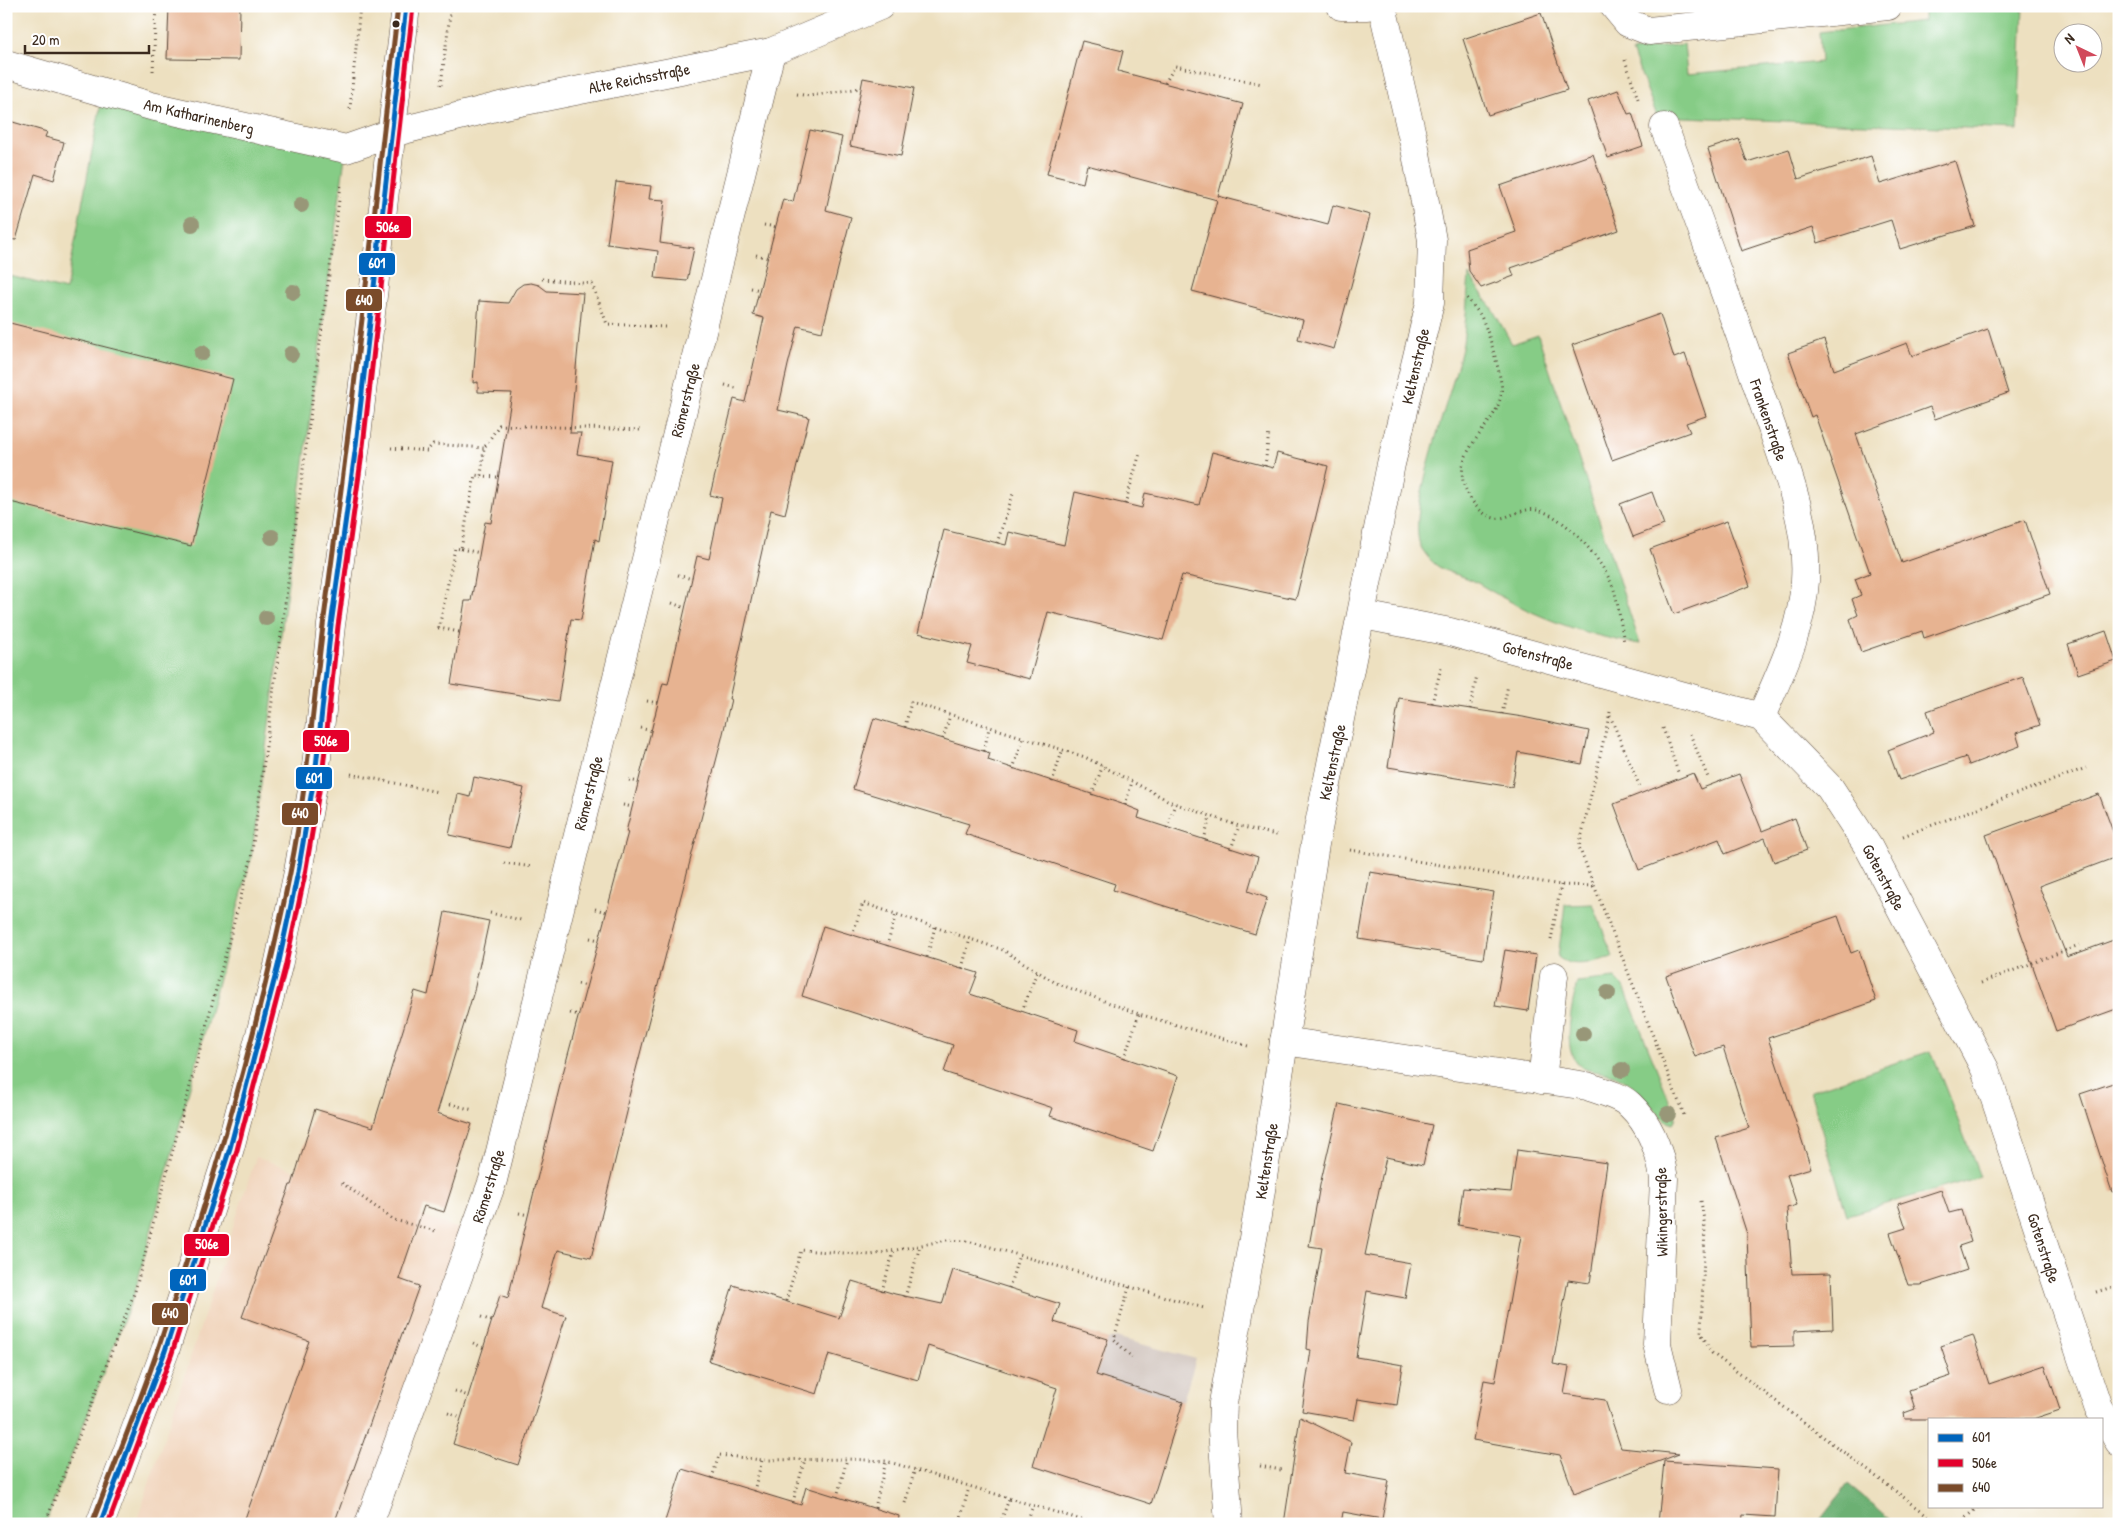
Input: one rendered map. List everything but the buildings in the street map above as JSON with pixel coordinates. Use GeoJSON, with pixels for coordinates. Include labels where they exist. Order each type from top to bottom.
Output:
{"type":"FeatureCollection","features":[{"type":"Feature","properties":{"kind":"street"},"geometry":{"type":"LineString","coordinates":[[100,1524],[165,1351],[230,1148],[278,966],[316,767],[331,626],[356,445],[406,6]]}},
{"type":"Feature","properties":{"kind":"street","name":"Alte Reichsstraße"},"geometry":{"type":"LineString","coordinates":[[392,133],[436,124],[500,106],[770,52],[880,6]]}},
{"type":"Feature","properties":{"kind":"street"},"geometry":{"type":"LineString","coordinates":[[1341,6],[1367,6]]}},
{"type":"Feature","properties":{"kind":"street","name":"Keltenstraße"},"geometry":{"type":"LineString","coordinates":[[1229,1524],[1222,1430],[1224,1402],[1315,844],[1363,615],[1391,464],[1430,303],[1432,240],[1424,195],[1382,6]]}},
{"type":"Feature","properties":{"kind":"street"},"geometry":{"type":"LineString","coordinates":[[1621,15],[1649,31],[1888,6]]}},
{"type":"Feature","properties":{"kind":"street","name":"Römerstraße"},"geometry":{"type":"LineString","coordinates":[[369,1524],[493,1180],[770,52]]}},
{"type":"Feature","properties":{"kind":"street","name":"Am Katharinenberg"},"geometry":{"type":"LineString","coordinates":[[6,64],[151,106],[346,149]]}},
{"type":"Feature","properties":{"kind":"street","name":"Frankenstraße"},"geometry":{"type":"LineString","coordinates":[[1664,127],[1734,318],[1796,502],[1805,540],[1805,582],[1795,638],[1761,717]]}},
{"type":"Feature","properties":{"kind":"street"},"geometry":{"type":"LineString","coordinates":[[346,149],[392,133]]}},
{"type":"Feature","properties":{"kind":"street","name":"Gotenstraße"},"geometry":{"type":"LineString","coordinates":[[1363,615],[1450,632],[1761,717],[1830,788],[1870,848],[1984,1070],[2098,1408],[2119,1442]]}},
{"type":"Feature","properties":{"kind":"street"},"geometry":{"type":"LineString","coordinates":[[1542,1080],[1554,976]]}},
{"type":"Feature","properties":{"kind":"street","name":"Wikingerstraße"},"geometry":{"type":"LineString","coordinates":[[1283,1048],[1586,1086],[1629,1104],[1645,1124],[1660,1158],[1664,1179],[1657,1344],[1668,1389]]}},
{"type":"Feature","properties":{"kind":"path"},"geometry":{"type":"LineString","coordinates":[[151,106],[156,6]]}},
{"type":"Feature","properties":{"kind":"path"},"geometry":{"type":"LineString","coordinates":[[45,1524],[135,1291],[251,859],[346,149],[360,6]]}},
{"type":"Feature","properties":{"kind":"path"},"geometry":{"type":"LineString","coordinates":[[436,124],[451,6]]}},
{"type":"Feature","properties":{"kind":"path"},"geometry":{"type":"LineString","coordinates":[[1621,15],[1622,51],[1648,128],[1664,127]]}},
{"type":"Feature","properties":{"kind":"path"},"geometry":{"type":"LineString","coordinates":[[1166,83],[1175,66],[1262,84]]}},
{"type":"Feature","properties":{"kind":"path"},"geometry":{"type":"LineString","coordinates":[[762,87],[809,96],[861,88]]}},
{"type":"Feature","properties":{"kind":"path"},"geometry":{"type":"LineString","coordinates":[[1431,277],[1467,299],[1480,314],[1493,352],[1502,391],[1498,407],[1467,454],[1464,462],[1464,484],[1473,503],[1485,516],[1495,520],[1522,512],[1538,510],[1551,514],[1578,536],[1602,568],[1614,592],[1624,641],[1618,677],[1579,847],[1686,1122]]}},
{"type":"Feature","properties":{"kind":"path"},"geometry":{"type":"LineString","coordinates":[[542,279],[592,284],[607,324],[703,329]]}},
{"type":"Feature","properties":{"kind":"path"},"geometry":{"type":"LineString","coordinates":[[481,476],[484,448],[499,424],[677,431]]}},
{"type":"Feature","properties":{"kind":"path"},"geometry":{"type":"LineString","coordinates":[[1265,466],[1269,432]]}},
{"type":"Feature","properties":{"kind":"path"},"geometry":{"type":"LineString","coordinates":[[356,445],[427,451],[433,444],[484,448]]}},
{"type":"Feature","properties":{"kind":"path"},"geometry":{"type":"LineString","coordinates":[[1125,504],[1140,453]]}},
{"type":"Feature","properties":{"kind":"path"},"geometry":{"type":"LineString","coordinates":[[461,548],[475,475],[498,477]]}},
{"type":"Feature","properties":{"kind":"path"},"geometry":{"type":"LineString","coordinates":[[997,543],[1014,492]]}},
{"type":"Feature","properties":{"kind":"path"},"geometry":{"type":"LineString","coordinates":[[459,632],[439,628],[455,548],[480,553]]}},
{"type":"Feature","properties":{"kind":"path"},"geometry":{"type":"LineString","coordinates":[[905,727],[911,702],[989,728],[1063,749],[1103,766],[1175,804],[1239,826],[1315,844],[1561,886],[1594,886]]}},
{"type":"Feature","properties":{"kind":"path"},"geometry":{"type":"LineString","coordinates":[[1609,714],[1640,787]]}},
{"type":"Feature","properties":{"kind":"path"},"geometry":{"type":"LineString","coordinates":[[943,739],[950,715]]}},
{"type":"Feature","properties":{"kind":"path"},"geometry":{"type":"LineString","coordinates":[[984,751],[989,728]]}},
{"type":"Feature","properties":{"kind":"path"},"geometry":{"type":"LineString","coordinates":[[1013,769],[1022,738]]}},
{"type":"Feature","properties":{"kind":"path"},"geometry":{"type":"LineString","coordinates":[[1052,782],[1063,749]]}},
{"type":"Feature","properties":{"kind":"path"},"geometry":{"type":"LineString","coordinates":[[1092,795],[1103,766]]}},
{"type":"Feature","properties":{"kind":"path"},"geometry":{"type":"LineString","coordinates":[[316,767],[438,792]]}},
{"type":"Feature","properties":{"kind":"path"},"geometry":{"type":"LineString","coordinates":[[1870,848],[2086,768]]}},
{"type":"Feature","properties":{"kind":"path"},"geometry":{"type":"LineString","coordinates":[[1125,805],[1132,782]]}},
{"type":"Feature","properties":{"kind":"path"},"geometry":{"type":"LineString","coordinates":[[1167,828],[1175,804]]}},
{"type":"Feature","properties":{"kind":"path"},"geometry":{"type":"LineString","coordinates":[[1204,840],[1210,816]]}},
{"type":"Feature","properties":{"kind":"path"},"geometry":{"type":"LineString","coordinates":[[1231,849],[1239,826]]}},
{"type":"Feature","properties":{"kind":"path"},"geometry":{"type":"LineString","coordinates":[[1554,976],[1547,961],[1561,886]]}},
{"type":"Feature","properties":{"kind":"path"},"geometry":{"type":"LineString","coordinates":[[852,934],[862,903],[1003,950],[1056,983],[1139,1014],[1283,1048]]}},
{"type":"Feature","properties":{"kind":"path"},"geometry":{"type":"LineString","coordinates":[[887,946],[896,914]]}},
{"type":"Feature","properties":{"kind":"path"},"geometry":{"type":"LineString","coordinates":[[926,957],[935,927]]}},
{"type":"Feature","properties":{"kind":"path"},"geometry":{"type":"LineString","coordinates":[[962,968],[970,939]]}},
{"type":"Feature","properties":{"kind":"path"},"geometry":{"type":"LineString","coordinates":[[1947,996],[2078,945]]}},
{"type":"Feature","properties":{"kind":"path"},"geometry":{"type":"LineString","coordinates":[[1022,1012],[1037,972]]}},
{"type":"Feature","properties":{"kind":"path"},"geometry":{"type":"LineString","coordinates":[[1124,1058],[1139,1014]]}},
{"type":"Feature","properties":{"kind":"path"},"geometry":{"type":"LineString","coordinates":[[342,1183],[394,1220],[471,1240]]}},
{"type":"Feature","properties":{"kind":"path"},"geometry":{"type":"LineString","coordinates":[[1700,1198],[1705,1227],[1701,1333],[1712,1353],[1939,1524]]}},
{"type":"Feature","properties":{"kind":"path"},"geometry":{"type":"LineString","coordinates":[[786,1301],[801,1250],[871,1254],[947,1240],[966,1241],[1019,1254],[1238,1318]]}},
{"type":"Feature","properties":{"kind":"path"},"geometry":{"type":"LineString","coordinates":[[905,1297],[920,1246]]}},
{"type":"Feature","properties":{"kind":"path"},"geometry":{"type":"LineString","coordinates":[[882,1291],[894,1250]]}},
{"type":"Feature","properties":{"kind":"path"},"geometry":{"type":"LineString","coordinates":[[1009,1288],[1019,1254]]}},
{"type":"Feature","properties":{"kind":"path"},"geometry":{"type":"LineString","coordinates":[[1129,1287],[1114,1339],[1132,1358]]}},
{"type":"Feature","properties":{"kind":"path"},"geometry":{"type":"LineString","coordinates":[[712,1478],[719,1455],[762,1460],[848,1459],[886,1462],[915,1469],[1008,1499],[1095,1524]]}},
{"type":"Feature","properties":{"kind":"path"},"geometry":{"type":"LineString","coordinates":[[793,1502],[804,1459]]}},
{"type":"Feature","properties":{"kind":"path"},"geometry":{"type":"LineString","coordinates":[[837,1497],[848,1459]]}},
{"type":"Feature","properties":{"kind":"path"},"geometry":{"type":"LineString","coordinates":[[754,1491],[762,1460]]}},
{"type":"Feature","properties":{"kind":"path"},"geometry":{"type":"LineString","coordinates":[[875,1508],[886,1462]]}},
{"type":"Feature","properties":{"kind":"path"},"geometry":{"type":"LineString","coordinates":[[905,1503],[915,1469]]}},
{"type":"Feature","properties":{"kind":"path"},"geometry":{"type":"LineString","coordinates":[[960,1521],[969,1487]]}},
{"type":"Feature","properties":{"kind":"path"},"geometry":{"type":"LineString","coordinates":[[1000,1524],[1008,1499]]}},
{"type":"Feature","properties":{"kind":"path"},"geometry":{"type":"LineString","coordinates":[[1026,1524],[1032,1506]]}},
{"type":"Feature","properties":{"kind":"path"},"geometry":{"type":"LineString","coordinates":[[1958,1524],[1977,1508]]}},
{"type":"Feature","properties":{"kind":"shaded area"},"geometry":{"type":"Polygon","coordinates":[[[256,1157],[473,1234],[369,1524],[136,1524],[256,1157]]]}},
{"type":"Feature","properties":{"kind":"shaded area"},"geometry":{"type":"Polygon","coordinates":[[[1076,1329],[1108,1339],[1119,1338],[1196,1359],[1151,1504],[1033,1466],[1076,1329]]]}},
{"type":"Feature","properties":{"kind":"green space"},"geometry":{"type":"Polygon","coordinates":[[[1924,6],[2023,6],[2018,130],[1657,116],[1632,51],[1684,44],[1687,74],[1821,62],[1819,32],[1924,21],[1924,6]]]}},
{"type":"Feature","properties":{"kind":"green space"},"geometry":{"type":"Polygon","coordinates":[[[103,92],[346,149],[251,859],[135,1291],[45,1524],[6,1524],[6,275],[66,290],[103,92]]]}},
{"type":"Feature","properties":{"kind":"green space"},"geometry":{"type":"Polygon","coordinates":[[[1469,275],[1493,310],[1512,344],[1538,335],[1640,644],[1598,636],[1538,615],[1472,580],[1443,569],[1436,565],[1422,549],[1418,533],[1419,509],[1432,450],[1463,343],[1469,275]]]}},
{"type":"Feature","properties":{"kind":"green space"},"geometry":{"type":"Polygon","coordinates":[[[1593,904],[1613,957],[1578,964],[1564,961],[1558,957],[1565,905],[1593,904]]]}},
{"type":"Feature","properties":{"kind":"green space"},"geometry":{"type":"Polygon","coordinates":[[[1615,978],[1624,987],[1676,1117],[1673,1124],[1667,1122],[1624,1080],[1612,1074],[1584,1068],[1574,1059],[1569,1039],[1577,982],[1615,978]]]}},
{"type":"Feature","properties":{"kind":"green space"},"geometry":{"type":"Polygon","coordinates":[[[1931,1051],[1980,1177],[1847,1215],[1810,1091],[1931,1051]]]}},
{"type":"Feature","properties":{"kind":"green space"},"geometry":{"type":"Polygon","coordinates":[[[1848,1484],[1897,1524],[1817,1524],[1848,1484]]]}},
{"type":"Feature","properties":{"kind":"transit line","name":"640"},"geometry":{"type":"LineString","coordinates":[[93,1521],[159,1346],[215,1170],[263,993],[290,873],[305,778],[344,465],[398,6]]}},
{"type":"Feature","properties":{"kind":"transit line","name":"601"},"geometry":{"type":"LineString","coordinates":[[100,1524],[165,1351],[230,1148],[278,966],[298,872],[316,767],[331,625],[356,445],[406,6]]}},
{"type":"Feature","properties":{"kind":"transit line","name":"506e"},"geometry":{"type":"LineString","coordinates":[[108,1524],[172,1353],[237,1150],[285,968],[305,874],[323,768],[338,626],[363,446],[413,7]]}}]}
